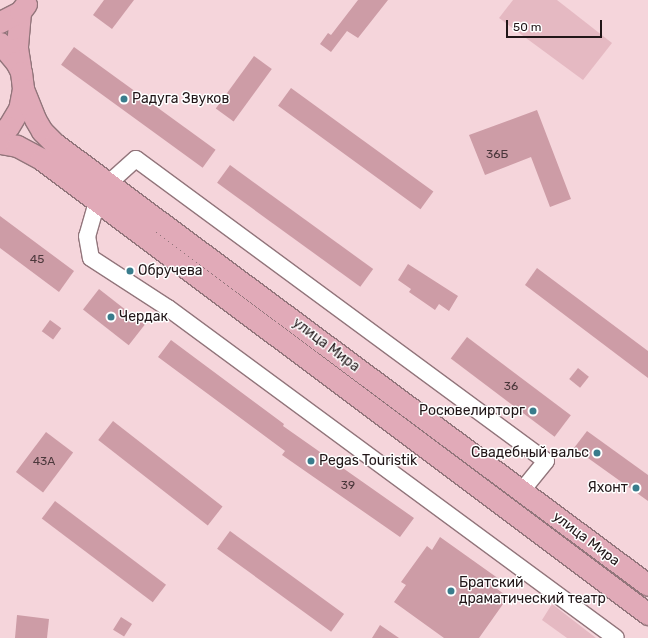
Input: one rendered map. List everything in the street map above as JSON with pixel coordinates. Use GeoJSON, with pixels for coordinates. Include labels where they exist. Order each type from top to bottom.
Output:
{"type":"FeatureCollection","features":[{"type":"Feature","properties":{"kind":"main road"},"geometry":{"type":"LineString","coordinates":[[0,22],[24,6]]}},
{"type":"Feature","properties":{"kind":"main road"},"geometry":{"type":"LineString","coordinates":[[0,134],[8,127],[19,109],[22,81],[17,48],[24,6]]}},
{"type":"Feature","properties":{"kind":"main road"},"geometry":{"type":"LineString","coordinates":[[0,43],[10,52],[22,81]]}},
{"type":"Feature","properties":{"kind":"main road","name":"улица Мира"},"geometry":{"type":"LineString","coordinates":[[22,81],[35,119],[42,132],[54,143],[643,582]]}},
{"type":"Feature","properties":{"kind":"main road","name":"улица Мира"},"geometry":{"type":"LineString","coordinates":[[0,143],[17,146],[29,152],[648,614]]}},
{"type":"Feature","properties":{"kind":"main road"},"geometry":{"type":"LineString","coordinates":[[625,596],[643,582]]}},
{"type":"Feature","properties":{"kind":"street"},"geometry":{"type":"LineString","coordinates":[[109,183],[136,159],[546,461],[522,491]]}},
{"type":"Feature","properties":{"kind":"street"},"geometry":{"type":"LineString","coordinates":[[97,202],[87,236],[91,258],[168,308],[616,638]]}},
{"type":"Feature","properties":{"kind":"shaded area"},"geometry":{"type":"Polygon","coordinates":[[[513,0],[557,0],[612,43],[583,80],[499,18],[513,0]]]}},
{"type":"Feature","properties":{"kind":"shaded area"},"geometry":{"type":"Polygon","coordinates":[[[552,604],[596,638],[567,638],[542,620],[552,604]]]}},
{"type":"Feature","properties":{"kind":"building"},"geometry":{"type":"Polygon","coordinates":[[[104,0],[134,0],[112,29],[93,15],[104,0]]]}},
{"type":"Feature","properties":{"kind":"building"},"geometry":{"type":"Polygon","coordinates":[[[358,0],[388,0],[358,38],[347,31],[331,52],[320,44],[328,33],[331,35],[358,0]]]}},
{"type":"Feature","properties":{"kind":"building"},"geometry":{"type":"Polygon","coordinates":[[[74,47],[216,150],[203,168],[61,65],[74,47]]]}},
{"type":"Feature","properties":{"kind":"building"},"geometry":{"type":"Polygon","coordinates":[[[254,56],[272,69],[234,122],[216,109],[254,56]]]}},
{"type":"Feature","properties":{"kind":"building"},"geometry":{"type":"Polygon","coordinates":[[[291,88],[433,191],[420,209],[278,106],[291,88]]]}},
{"type":"Feature","properties":{"kind":"building"},"geometry":{"type":"Polygon","coordinates":[[[537,110],[571,199],[550,207],[531,157],[485,175],[469,135],[537,110]]]}},
{"type":"Feature","properties":{"kind":"building"},"geometry":{"type":"Polygon","coordinates":[[[230,165],[373,269],[360,287],[217,183],[230,165]]]}},
{"type":"Feature","properties":{"kind":"building"},"geometry":{"type":"Polygon","coordinates":[[[0,216],[74,271],[59,292],[0,248],[0,216]]]}},
{"type":"Feature","properties":{"kind":"building"},"geometry":{"type":"Polygon","coordinates":[[[408,264],[458,296],[449,311],[439,304],[435,310],[409,292],[411,289],[398,280],[408,264]]]}},
{"type":"Feature","properties":{"kind":"building"},"geometry":{"type":"Polygon","coordinates":[[[537,268],[648,351],[648,378],[525,285],[537,268]]]}},
{"type":"Feature","properties":{"kind":"building"},"geometry":{"type":"Polygon","coordinates":[[[99,289],[145,325],[129,345],[83,309],[99,289]]]}},
{"type":"Feature","properties":{"kind":"building"},"geometry":{"type":"Polygon","coordinates":[[[50,320],[61,328],[53,340],[42,331],[50,320]]]}},
{"type":"Feature","properties":{"kind":"building"},"geometry":{"type":"Polygon","coordinates":[[[467,337],[571,415],[555,437],[451,359],[467,337]]]}},
{"type":"Feature","properties":{"kind":"building"},"geometry":{"type":"Polygon","coordinates":[[[171,340],[284,424],[283,426],[414,518],[400,537],[282,455],[285,451],[158,357],[171,340]]]}},
{"type":"Feature","properties":{"kind":"building"},"geometry":{"type":"Polygon","coordinates":[[[578,368],[589,377],[580,388],[569,379],[578,368]]]}},
{"type":"Feature","properties":{"kind":"building"},"geometry":{"type":"Polygon","coordinates":[[[113,421],[223,507],[208,525],[98,440],[113,421]]]}},
{"type":"Feature","properties":{"kind":"building"},"geometry":{"type":"Polygon","coordinates":[[[587,431],[648,475],[648,501],[574,448],[587,431]]]}},
{"type":"Feature","properties":{"kind":"building"},"geometry":{"type":"Polygon","coordinates":[[[46,432],[73,452],[43,492],[16,472],[46,432]]]}},
{"type":"Feature","properties":{"kind":"building"},"geometry":{"type":"Polygon","coordinates":[[[55,501],[166,585],[153,602],[42,519],[55,501]]]}},
{"type":"Feature","properties":{"kind":"building"},"geometry":{"type":"Polygon","coordinates":[[[230,531],[344,614],[331,632],[217,549],[230,531]]]}},
{"type":"Feature","properties":{"kind":"building","name":"Братский драматический театр"},"geometry":{"type":"Polygon","coordinates":[[[440,537],[499,579],[493,586],[508,597],[479,638],[444,638],[394,602],[406,585],[401,582],[427,546],[432,550],[440,537]]]}},
{"type":"Feature","properties":{"kind":"building"},"geometry":{"type":"Polygon","coordinates":[[[17,615],[49,619],[47,638],[15,638],[17,615]]]}},
{"type":"Feature","properties":{"kind":"building"},"geometry":{"type":"Polygon","coordinates":[[[121,617],[132,624],[124,637],[113,630],[121,617]]]}},
{"type":"Feature","properties":{"kind":"building"},"geometry":{"type":"Polygon","coordinates":[[[380,625],[399,638],[372,638],[380,625]]]}},
{"type":"Feature","properties":{"kind":"place","name":"Радуга Звуков"},"geometry":{"type":"Point","coordinates":[124,99]}},
{"type":"Feature","properties":{"kind":"place","name":"Обручева"},"geometry":{"type":"Point","coordinates":[130,271]}},
{"type":"Feature","properties":{"kind":"place","name":"Чердак"},"geometry":{"type":"Point","coordinates":[111,317]}},
{"type":"Feature","properties":{"kind":"place","name":"Росювелирторг"},"geometry":{"type":"Point","coordinates":[533,411]}},
{"type":"Feature","properties":{"kind":"place","name":"Свадебный вальс"},"geometry":{"type":"Point","coordinates":[597,453]}},
{"type":"Feature","properties":{"kind":"place","name":"Pegas Touristik"},"geometry":{"type":"Point","coordinates":[311,461]}},
{"type":"Feature","properties":{"kind":"place","name":"Яхонт"},"geometry":{"type":"Point","coordinates":[636,488]}},
{"type":"Feature","properties":{"kind":"place","name":"Братский драматический театр"},"geometry":{"type":"Point","coordinates":[451,591]}}]}
